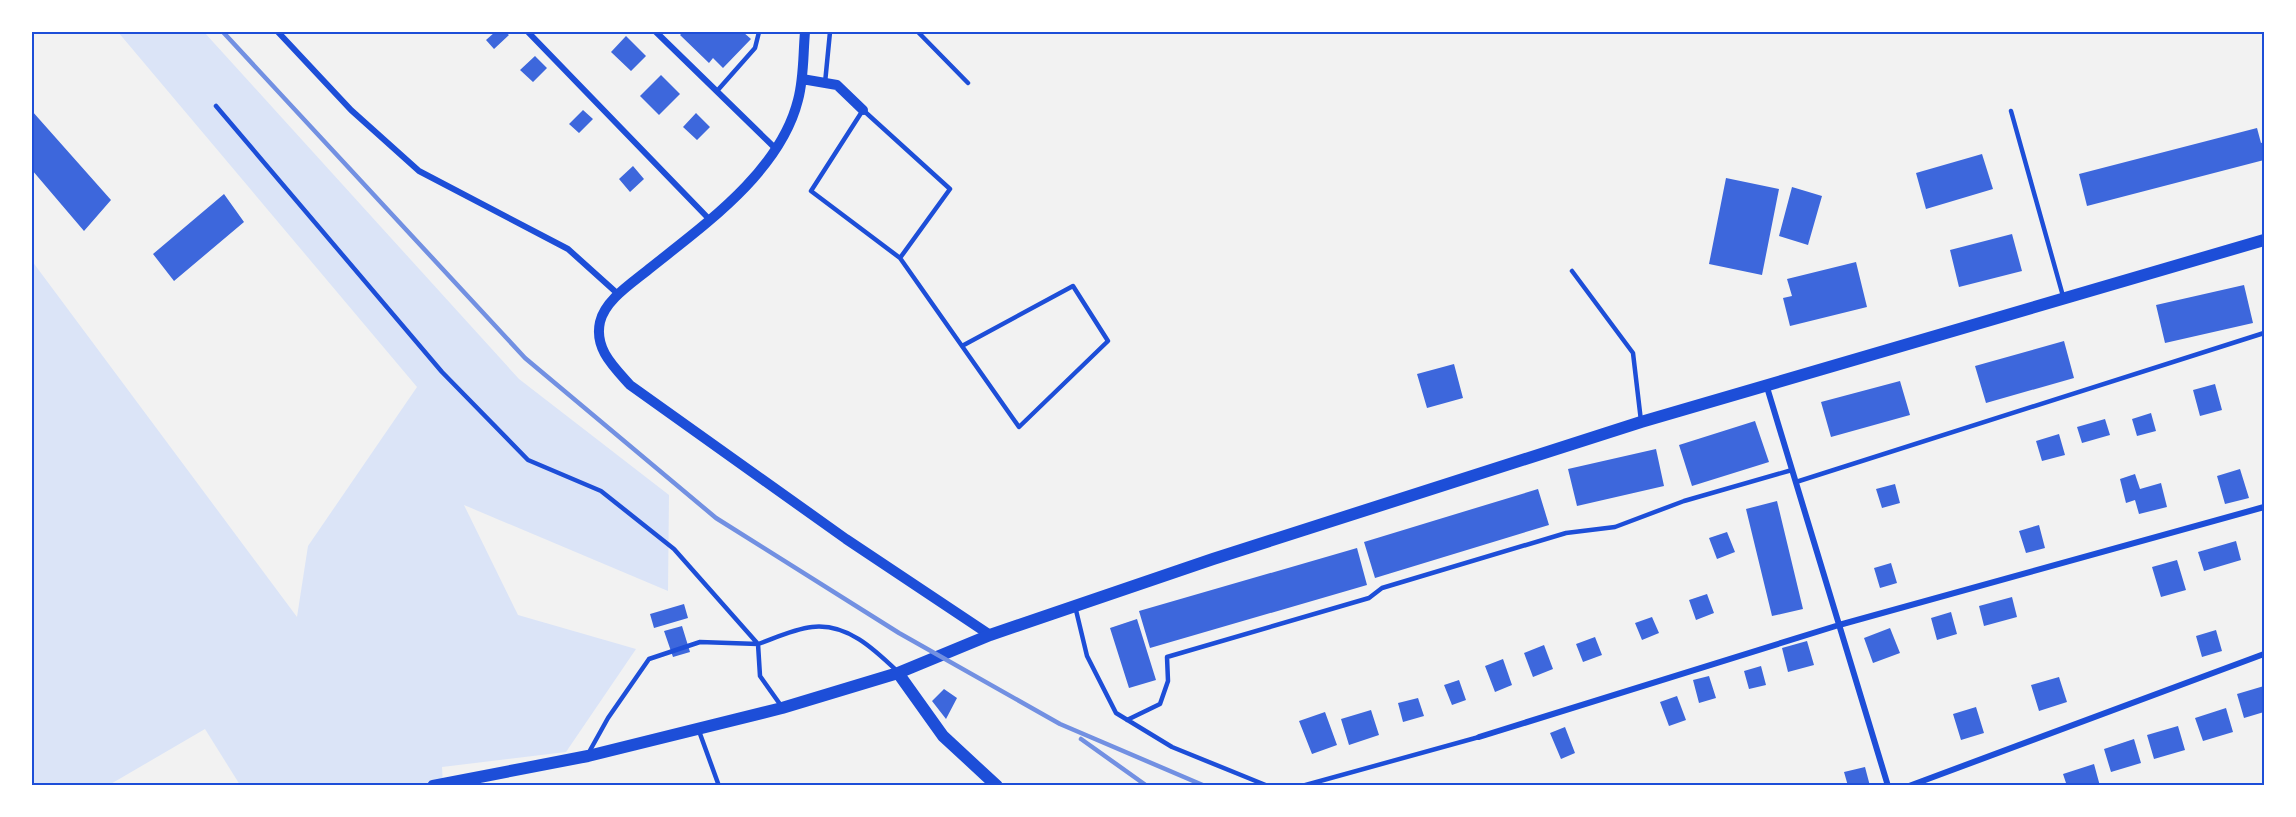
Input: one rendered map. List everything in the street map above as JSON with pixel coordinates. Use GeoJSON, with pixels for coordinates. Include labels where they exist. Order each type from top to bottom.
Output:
{"type":"FeatureCollection","features":[{"type":"Feature","properties":{"kind":"main road"},"geometry":{"type":"LineString","coordinates":[[435,785],[588,756],[699,731],[782,708],[898,673],[990,635],[1075,606],[1641,422],[2265,240]]}},
{"type":"Feature","properties":{"kind":"main road"},"geometry":{"type":"LineString","coordinates":[[898,673],[943,736],[998,786]]}},
{"type":"Feature","properties":{"kind":"street"},"geometry":{"type":"LineString","coordinates":[[278,32],[351,110],[419,171],[568,249],[618,294]]}},
{"type":"Feature","properties":{"kind":"street"},"geometry":{"type":"LineString","coordinates":[[528,32],[710,221]]}},
{"type":"Feature","properties":{"kind":"street"},"geometry":{"type":"LineString","coordinates":[[656,32],[776,149]]}},
{"type":"Feature","properties":{"kind":"street"},"geometry":{"type":"LineString","coordinates":[[805,32],[802,79],[794,112],[776,149],[738,196],[618,294],[600,320],[599,338],[606,358],[630,385],[846,539],[990,635]]}},
{"type":"Feature","properties":{"kind":"street"},"geometry":{"type":"LineString","coordinates":[[802,79],[837,85],[863,110]]}},
{"type":"Feature","properties":{"kind":"street"},"geometry":{"type":"LineString","coordinates":[[1766,384],[1888,786]]}},
{"type":"Feature","properties":{"kind":"street"},"geometry":{"type":"LineString","coordinates":[[1479,737],[1839,624],[2265,507]]}},
{"type":"Feature","properties":{"kind":"street"},"geometry":{"type":"LineString","coordinates":[[1909,786],[2265,654]]}},
{"type":"Feature","properties":{"kind":"lane"},"geometry":{"type":"LineString","coordinates":[[717,91],[754,48],[759,32]]}},
{"type":"Feature","properties":{"kind":"lane"},"geometry":{"type":"LineString","coordinates":[[825,83],[830,32]]}},
{"type":"Feature","properties":{"kind":"lane"},"geometry":{"type":"LineString","coordinates":[[918,32],[968,83]]}},
{"type":"Feature","properties":{"kind":"lane"},"geometry":{"type":"LineString","coordinates":[[216,106],[442,372],[528,460],[601,491],[674,549],[758,644],[760,676],[782,708]]}},
{"type":"Feature","properties":{"kind":"lane"},"geometry":{"type":"LineString","coordinates":[[900,258],[950,189],[863,110],[811,191],[900,258],[1019,427],[1108,341],[1073,286],[962,346]]}},
{"type":"Feature","properties":{"kind":"lane"},"geometry":{"type":"LineString","coordinates":[[2011,111],[2063,298]]}},
{"type":"Feature","properties":{"kind":"lane"},"geometry":{"type":"LineString","coordinates":[[1572,271],[1633,353],[1641,422]]}},
{"type":"Feature","properties":{"kind":"lane"},"geometry":{"type":"LineString","coordinates":[[1796,482],[2265,333]]}},
{"type":"Feature","properties":{"kind":"lane"},"geometry":{"type":"LineString","coordinates":[[1127,720],[1160,704],[1168,681],[1167,657],[1369,598],[1382,588],[1566,533],[1615,527],[1684,501],[1792,470]]}},
{"type":"Feature","properties":{"kind":"lane"},"geometry":{"type":"LineString","coordinates":[[1075,606],[1087,656],[1116,713],[1172,747],[1268,786]]}},
{"type":"Feature","properties":{"kind":"lane"},"geometry":{"type":"LineString","coordinates":[[588,756],[608,718],[649,659],[700,642],[758,644],[814,627],[843,632],[870,645],[898,673]]}},
{"type":"Feature","properties":{"kind":"lane"},"geometry":{"type":"LineString","coordinates":[[699,731],[719,786]]}},
{"type":"Feature","properties":{"kind":"lane"},"geometry":{"type":"LineString","coordinates":[[1302,786],[1479,737]]}},
{"type":"Feature","properties":{"kind":"lane"},"geometry":{"type":"LineString","coordinates":[[1331,786],[1382,786]]}},
{"type":"Feature","properties":{"kind":"shaded area"},"geometry":{"type":"Polygon","coordinates":[[[118,32],[204,32],[519,379],[669,495],[668,591],[464,505],[518,615],[636,649],[566,752],[442,767],[443,785],[240,785],[205,729],[109,785],[32,785],[32,261],[297,617],[308,546],[417,387],[118,32]]]}},
{"type":"Feature","properties":{"kind":"building"},"geometry":{"type":"Polygon","coordinates":[[[495,32],[505,32],[509,35],[494,49],[486,40],[495,32]]]}},
{"type":"Feature","properties":{"kind":"building"},"geometry":{"type":"Polygon","coordinates":[[[683,32],[743,32],[751,39],[723,68],[713,58],[709,63],[680,35],[683,32]]]}},
{"type":"Feature","properties":{"kind":"building"},"geometry":{"type":"Polygon","coordinates":[[[626,36],[646,56],[631,71],[611,52],[626,36]]]}},
{"type":"Feature","properties":{"kind":"building"},"geometry":{"type":"Polygon","coordinates":[[[535,56],[547,68],[533,82],[520,70],[535,56]]]}},
{"type":"Feature","properties":{"kind":"building"},"geometry":{"type":"Polygon","coordinates":[[[661,75],[680,94],[659,115],[640,96],[661,75]]]}},
{"type":"Feature","properties":{"kind":"building"},"geometry":{"type":"Polygon","coordinates":[[[583,110],[593,119],[579,133],[569,124],[583,110]]]}},
{"type":"Feature","properties":{"kind":"building"},"geometry":{"type":"Polygon","coordinates":[[[32,111],[111,200],[84,231],[32,170],[32,111]]]}},
{"type":"Feature","properties":{"kind":"building"},"geometry":{"type":"Polygon","coordinates":[[[696,113],[710,127],[697,140],[683,127],[696,113]]]}},
{"type":"Feature","properties":{"kind":"building"},"geometry":{"type":"Polygon","coordinates":[[[2257,128],[2261,143],[2264,142],[2264,160],[2087,206],[2079,174],[2257,128]]]}},
{"type":"Feature","properties":{"kind":"building"},"geometry":{"type":"Polygon","coordinates":[[[1982,154],[1993,189],[1926,209],[1916,173],[1982,154]]]}},
{"type":"Feature","properties":{"kind":"building"},"geometry":{"type":"Polygon","coordinates":[[[633,166],[644,179],[630,192],[619,179],[633,166]]]}},
{"type":"Feature","properties":{"kind":"building"},"geometry":{"type":"Polygon","coordinates":[[[1726,178],[1779,189],[1762,275],[1709,264],[1726,178]]]}},
{"type":"Feature","properties":{"kind":"building"},"geometry":{"type":"Polygon","coordinates":[[[1792,187],[1822,196],[1808,245],[1779,236],[1792,187]]]}},
{"type":"Feature","properties":{"kind":"building"},"geometry":{"type":"Polygon","coordinates":[[[224,194],[244,222],[174,281],[153,254],[224,194]]]}},
{"type":"Feature","properties":{"kind":"building"},"geometry":{"type":"Polygon","coordinates":[[[2012,234],[2022,271],[1959,287],[1950,250],[2012,234]]]}},
{"type":"Feature","properties":{"kind":"building"},"geometry":{"type":"Polygon","coordinates":[[[1856,262],[1867,307],[1790,326],[1783,298],[1792,296],[1787,279],[1856,262]]]}},
{"type":"Feature","properties":{"kind":"building"},"geometry":{"type":"Polygon","coordinates":[[[2244,285],[2253,323],[2165,343],[2156,305],[2244,285]]]}},
{"type":"Feature","properties":{"kind":"building"},"geometry":{"type":"Polygon","coordinates":[[[2064,341],[2074,378],[1986,403],[1975,366],[2064,341]]]}},
{"type":"Feature","properties":{"kind":"building"},"geometry":{"type":"Polygon","coordinates":[[[1454,364],[1463,398],[1427,408],[1417,374],[1454,364]]]}},
{"type":"Feature","properties":{"kind":"building"},"geometry":{"type":"Polygon","coordinates":[[[1900,381],[1910,415],[1831,437],[1821,402],[1900,381]]]}},
{"type":"Feature","properties":{"kind":"building"},"geometry":{"type":"Polygon","coordinates":[[[2215,384],[2222,410],[2200,416],[2193,390],[2215,384]]]}},
{"type":"Feature","properties":{"kind":"building"},"geometry":{"type":"Polygon","coordinates":[[[2151,413],[2156,431],[2137,436],[2132,419],[2151,413]]]}},
{"type":"Feature","properties":{"kind":"building"},"geometry":{"type":"Polygon","coordinates":[[[2105,419],[2110,435],[2082,443],[2077,427],[2105,419]]]}},
{"type":"Feature","properties":{"kind":"building"},"geometry":{"type":"Polygon","coordinates":[[[1755,421],[1769,462],[1692,486],[1679,445],[1755,421]]]}},
{"type":"Feature","properties":{"kind":"building"},"geometry":{"type":"Polygon","coordinates":[[[2059,434],[2065,455],[2042,461],[2036,441],[2059,434]]]}},
{"type":"Feature","properties":{"kind":"building"},"geometry":{"type":"Polygon","coordinates":[[[1656,449],[1664,486],[1577,506],[1568,469],[1656,449]]]}},
{"type":"Feature","properties":{"kind":"building"},"geometry":{"type":"Polygon","coordinates":[[[2240,469],[2249,498],[2225,504],[2217,476],[2240,469]]]}},
{"type":"Feature","properties":{"kind":"building"},"geometry":{"type":"Polygon","coordinates":[[[2135,474],[2140,489],[2161,483],[2167,507],[2139,514],[2135,500],[2126,503],[2120,479],[2135,474]]]}},
{"type":"Feature","properties":{"kind":"building"},"geometry":{"type":"Polygon","coordinates":[[[1895,484],[1900,503],[1882,508],[1876,489],[1895,484]]]}},
{"type":"Feature","properties":{"kind":"building"},"geometry":{"type":"Polygon","coordinates":[[[1538,489],[1549,525],[1375,578],[1364,542],[1538,489]]]}},
{"type":"Feature","properties":{"kind":"building"},"geometry":{"type":"Polygon","coordinates":[[[1777,501],[1803,609],[1772,616],[1746,509],[1777,501]]]}},
{"type":"Feature","properties":{"kind":"building"},"geometry":{"type":"Polygon","coordinates":[[[2039,525],[2045,548],[2026,553],[2019,531],[2039,525]]]}},
{"type":"Feature","properties":{"kind":"building"},"geometry":{"type":"Polygon","coordinates":[[[1727,532],[1735,552],[1717,559],[1709,538],[1727,532]]]}},
{"type":"Feature","properties":{"kind":"building"},"geometry":{"type":"Polygon","coordinates":[[[2236,541],[2241,560],[2204,571],[2198,552],[2236,541]]]}},
{"type":"Feature","properties":{"kind":"building"},"geometry":{"type":"Polygon","coordinates":[[[1357,548],[1367,585],[1150,648],[1139,611],[1357,548]]]}},
{"type":"Feature","properties":{"kind":"building"},"geometry":{"type":"Polygon","coordinates":[[[2177,560],[2186,590],[2161,597],[2152,567],[2177,560]]]}},
{"type":"Feature","properties":{"kind":"building"},"geometry":{"type":"Polygon","coordinates":[[[1891,563],[1897,583],[1880,588],[1874,568],[1891,563]]]}},
{"type":"Feature","properties":{"kind":"building"},"geometry":{"type":"Polygon","coordinates":[[[1707,594],[1714,613],[1696,620],[1689,600],[1707,594]]]}},
{"type":"Feature","properties":{"kind":"building"},"geometry":{"type":"Polygon","coordinates":[[[2012,597],[2017,617],[1984,626],[1979,606],[2012,597]]]}},
{"type":"Feature","properties":{"kind":"building"},"geometry":{"type":"Polygon","coordinates":[[[684,604],[688,618],[654,628],[650,614],[684,604]]]}},
{"type":"Feature","properties":{"kind":"building"},"geometry":{"type":"Polygon","coordinates":[[[1951,612],[1957,634],[1937,640],[1931,618],[1951,612]]]}},
{"type":"Feature","properties":{"kind":"building"},"geometry":{"type":"Polygon","coordinates":[[[1652,617],[1659,633],[1642,640],[1635,623],[1652,617]]]}},
{"type":"Feature","properties":{"kind":"building"},"geometry":{"type":"Polygon","coordinates":[[[1137,619],[1156,680],[1129,688],[1110,628],[1137,619]]]}},
{"type":"Feature","properties":{"kind":"building"},"geometry":{"type":"Polygon","coordinates":[[[682,626],[690,652],[673,657],[664,631],[682,626]]]}},
{"type":"Feature","properties":{"kind":"building"},"geometry":{"type":"Polygon","coordinates":[[[1890,628],[1900,653],[1873,663],[1864,638],[1890,628]]]}},
{"type":"Feature","properties":{"kind":"building"},"geometry":{"type":"Polygon","coordinates":[[[2216,630],[2222,651],[2202,657],[2196,636],[2216,630]]]}},
{"type":"Feature","properties":{"kind":"building"},"geometry":{"type":"Polygon","coordinates":[[[1595,637],[1602,655],[1583,662],[1576,644],[1595,637]]]}},
{"type":"Feature","properties":{"kind":"building"},"geometry":{"type":"Polygon","coordinates":[[[1807,641],[1814,665],[1788,672],[1782,648],[1807,641]]]}},
{"type":"Feature","properties":{"kind":"building"},"geometry":{"type":"Polygon","coordinates":[[[1544,645],[1553,669],[1533,677],[1524,653],[1544,645]]]}},
{"type":"Feature","properties":{"kind":"building"},"geometry":{"type":"Polygon","coordinates":[[[1503,659],[1512,685],[1495,692],[1485,666],[1503,659]]]}},
{"type":"Feature","properties":{"kind":"building"},"geometry":{"type":"Polygon","coordinates":[[[1761,666],[1766,685],[1749,689],[1744,671],[1761,666]]]}},
{"type":"Feature","properties":{"kind":"building"},"geometry":{"type":"Polygon","coordinates":[[[1709,676],[1716,698],[1699,703],[1693,680],[1709,676]]]}},
{"type":"Feature","properties":{"kind":"building"},"geometry":{"type":"Polygon","coordinates":[[[2059,677],[2067,702],[2039,711],[2031,685],[2059,677]]]}},
{"type":"Feature","properties":{"kind":"building"},"geometry":{"type":"Polygon","coordinates":[[[1459,680],[1466,700],[1452,705],[1444,685],[1459,680]]]}},
{"type":"Feature","properties":{"kind":"building"},"geometry":{"type":"Polygon","coordinates":[[[2264,686],[2264,712],[2244,718],[2237,694],[2264,686]]]}},
{"type":"Feature","properties":{"kind":"building"},"geometry":{"type":"Polygon","coordinates":[[[944,689],[957,698],[946,719],[932,701],[944,689]]]}},
{"type":"Feature","properties":{"kind":"building"},"geometry":{"type":"Polygon","coordinates":[[[1677,696],[1686,720],[1669,726],[1660,702],[1677,696]]]}},
{"type":"Feature","properties":{"kind":"building"},"geometry":{"type":"Polygon","coordinates":[[[1418,698],[1424,716],[1403,722],[1398,703],[1418,698]]]}},
{"type":"Feature","properties":{"kind":"building"},"geometry":{"type":"Polygon","coordinates":[[[1976,707],[1984,733],[1961,740],[1953,714],[1976,707]]]}},
{"type":"Feature","properties":{"kind":"building"},"geometry":{"type":"Polygon","coordinates":[[[2226,708],[2233,732],[2203,741],[2195,718],[2226,708]]]}},
{"type":"Feature","properties":{"kind":"building"},"geometry":{"type":"Polygon","coordinates":[[[1371,710],[1379,735],[1349,745],[1341,719],[1371,710]]]}},
{"type":"Feature","properties":{"kind":"building"},"geometry":{"type":"Polygon","coordinates":[[[1325,712],[1337,745],[1312,754],[1299,721],[1325,712]]]}},
{"type":"Feature","properties":{"kind":"building"},"geometry":{"type":"Polygon","coordinates":[[[2178,726],[2185,750],[2154,759],[2147,735],[2178,726]]]}},
{"type":"Feature","properties":{"kind":"building"},"geometry":{"type":"Polygon","coordinates":[[[1565,727],[1575,753],[1561,759],[1550,733],[1565,727]]]}},
{"type":"Feature","properties":{"kind":"building"},"geometry":{"type":"Polygon","coordinates":[[[2134,739],[2141,763],[2111,772],[2104,749],[2134,739]]]}},
{"type":"Feature","properties":{"kind":"building"},"geometry":{"type":"Polygon","coordinates":[[[2094,764],[2100,786],[2067,786],[2063,774],[2094,764]]]}},
{"type":"Feature","properties":{"kind":"building"},"geometry":{"type":"Polygon","coordinates":[[[1865,767],[1870,786],[1848,786],[1844,772],[1865,767]]]}},
{"type":"Feature","properties":{"kind":"railway"},"geometry":{"type":"LineString","coordinates":[[223,32],[525,358],[716,518],[899,633],[1060,724],[1205,786]]}},
{"type":"Feature","properties":{"kind":"railway"},"geometry":{"type":"LineString","coordinates":[[1081,739],[1147,786]]}}]}
